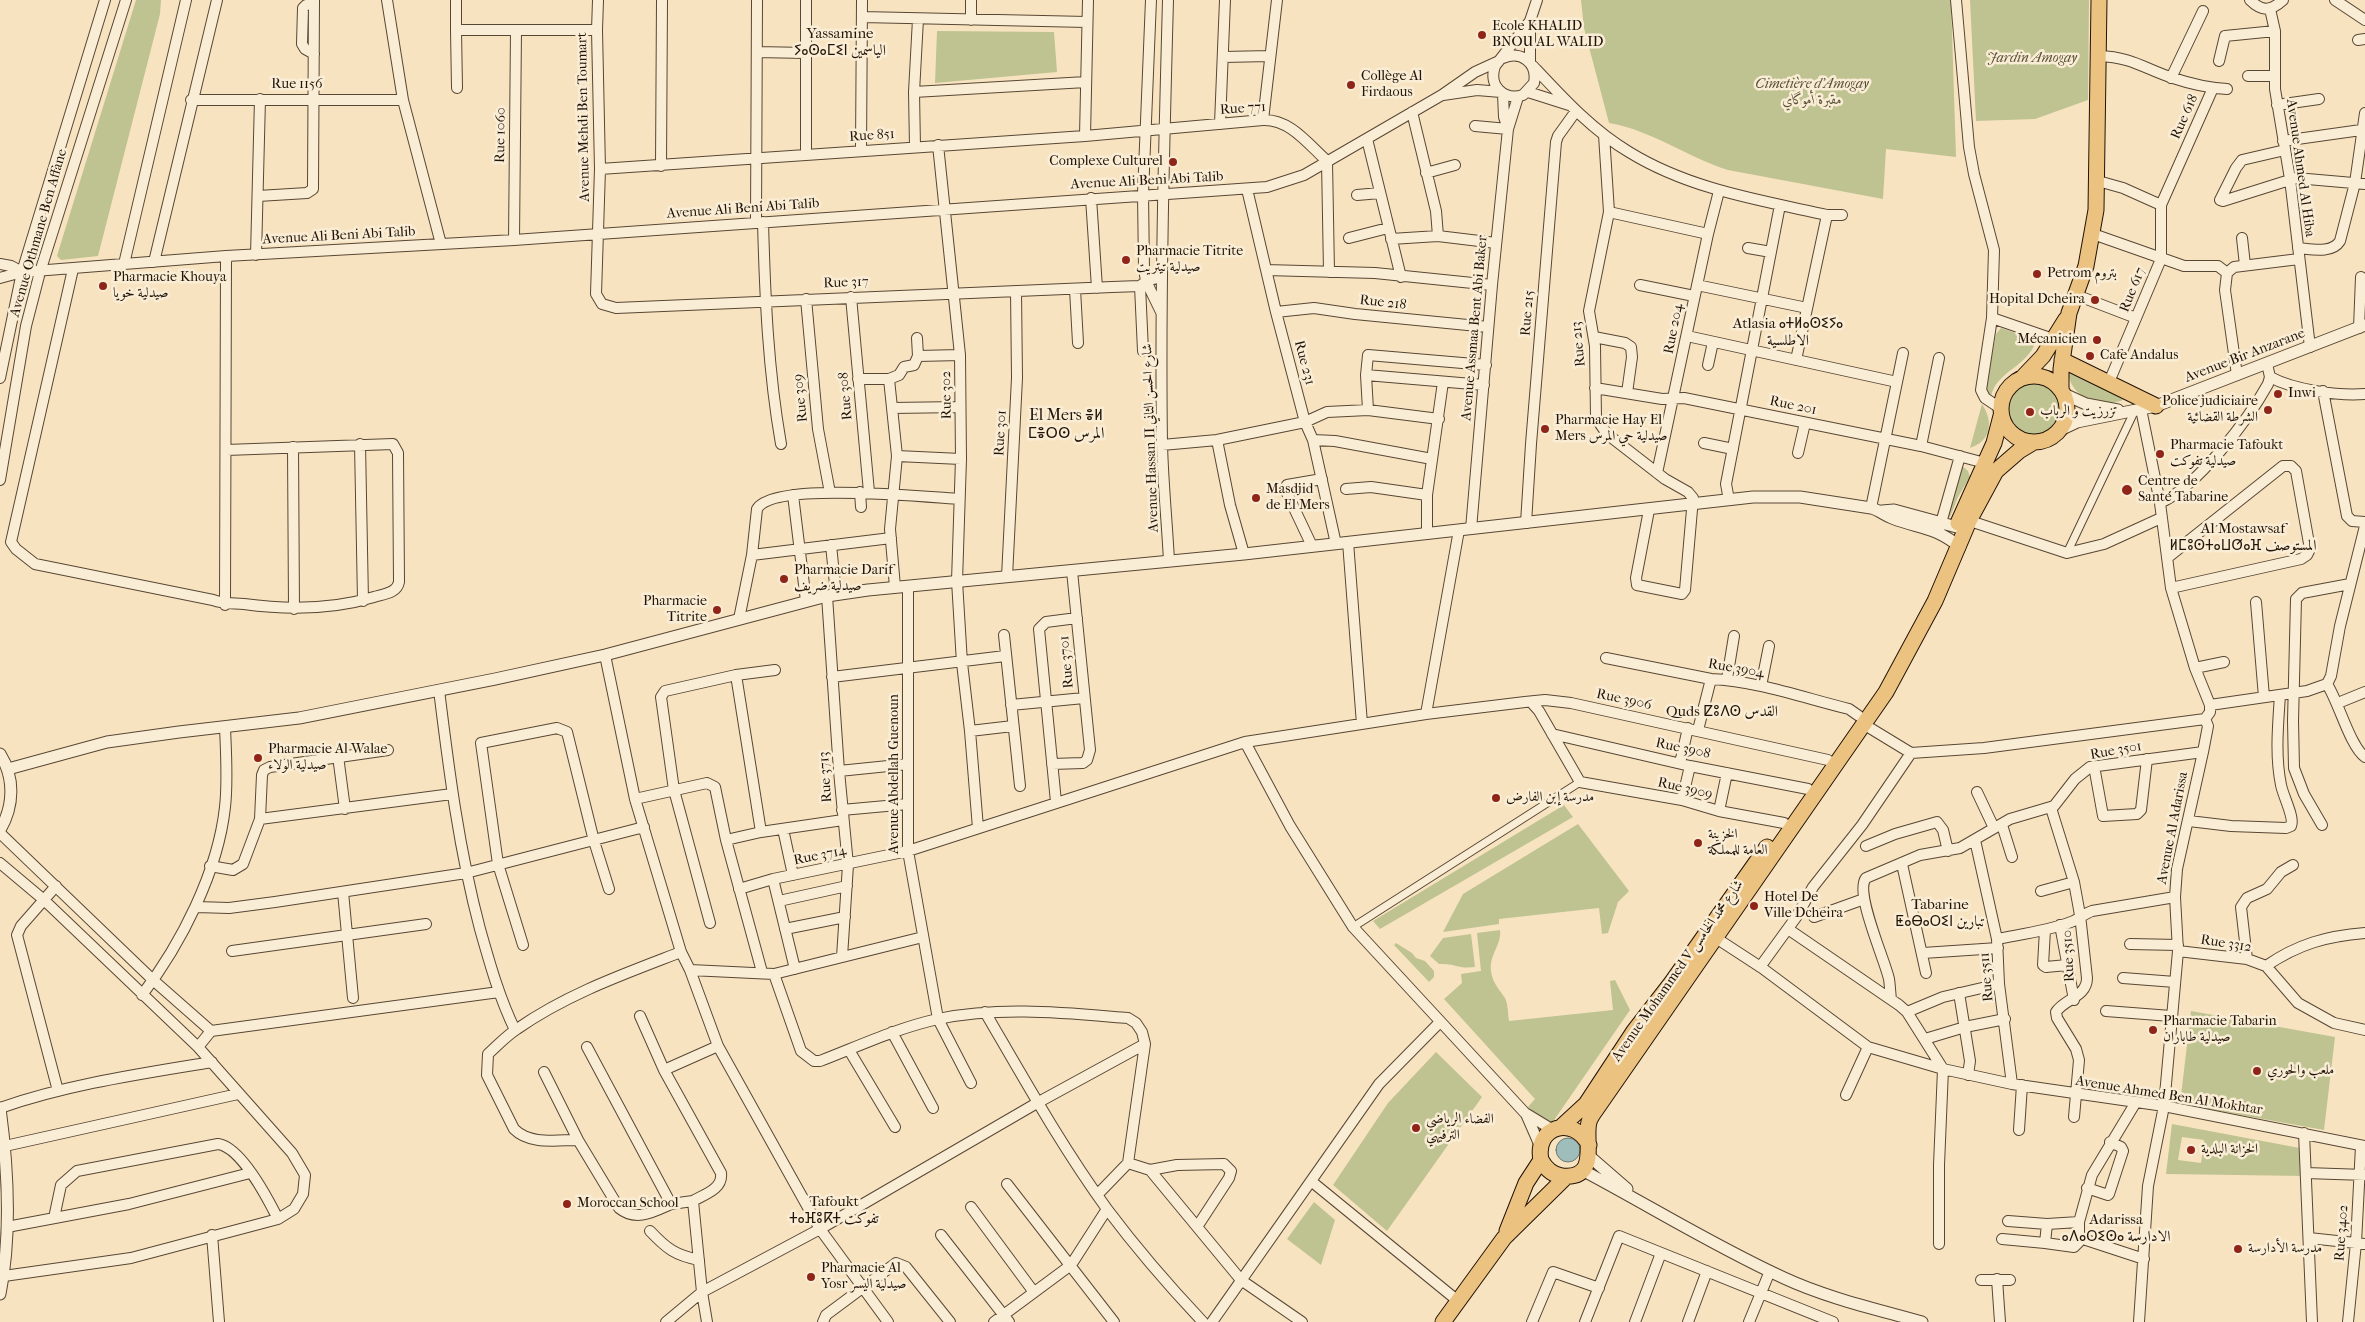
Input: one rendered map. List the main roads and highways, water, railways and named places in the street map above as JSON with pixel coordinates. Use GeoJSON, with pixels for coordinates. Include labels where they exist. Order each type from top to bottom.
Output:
{"type":"FeatureCollection","features":[{"type":"Feature","properties":{"kind":"main road"},"geometry":{"type":"LineString","coordinates":[[2069,313],[2062,360],[2062,391],[2067,408],[2067,416],[2060,430],[2053,436],[2034,442],[2022,440],[2010,433],[2001,412],[2004,393],[2043,356],[2069,313],[2093,234],[2098,181],[2100,0]]}},
{"type":"Feature","properties":{"kind":"main road"},"geometry":{"type":"LineString","coordinates":[[2062,360],[2156,406]]}},
{"type":"Feature","properties":{"kind":"main road"},"geometry":{"type":"LineString","coordinates":[[2023,377],[2033,375],[2044,377],[2054,382],[2062,391]]}},
{"type":"Feature","properties":{"kind":"main road","name":"Avenue Mohammed V شارع محمد الخامس"},"geometry":{"type":"LineString","coordinates":[[1557,1129],[1586,1104],[1634,1031],[1672,982],[1828,760],[1886,692],[1935,601],[1984,463],[1994,443],[2001,412]]}},
{"type":"Feature","properties":{"kind":"main road","name":"Avenue Mohammed V شارع محمد الخامس"},"geometry":{"type":"LineString","coordinates":[[1961,531],[1996,471],[2034,442]]}},
{"type":"Feature","properties":{"kind":"main road","name":"Avenue Mohammed V شارع محمد الخامس"},"geometry":{"type":"LineString","coordinates":[[1589,1151],[1589,1122],[1595,1111],[1716,938],[1862,720]]}},
{"type":"Feature","properties":{"kind":"main road"},"geometry":{"type":"LineString","coordinates":[[1443,1322],[1504,1238],[1573,1174],[1586,1165],[1589,1151],[1585,1137],[1578,1131],[1557,1129],[1546,1135],[1541,1153],[1504,1238]]}},
{"type":"Feature","properties":{"kind":"main road"},"geometry":{"type":"LineString","coordinates":[[1541,1153],[1551,1172],[1573,1174]]}},
{"type":"Feature","properties":{"kind":"water"},"geometry":{"type":"Polygon","coordinates":[[[1568,1138],[1577,1141],[1580,1150],[1577,1159],[1568,1162],[1559,1159],[1556,1150],[1559,1141],[1568,1138]]]}},
{"type":"Feature","properties":{"kind":"place","name":"Ecole KHALID BNOU AL WALID"},"geometry":{"type":"Point","coordinates":[1482,35]}},
{"type":"Feature","properties":{"kind":"place","name":"Collège Al Firdaous"},"geometry":{"type":"Point","coordinates":[1351,85]}},
{"type":"Feature","properties":{"kind":"place","name":"Complexe Culturel"},"geometry":{"type":"Point","coordinates":[1173,162]}},
{"type":"Feature","properties":{"kind":"place","name":"Pharmacie Titrite صيدلية تيتريت"},"geometry":{"type":"Point","coordinates":[1126,260]}},
{"type":"Feature","properties":{"kind":"place","name":"Petrom بتروم"},"geometry":{"type":"Point","coordinates":[2037,274]}},
{"type":"Feature","properties":{"kind":"place","name":"Pharmacie Khouya صيدلية خويا"},"geometry":{"type":"Point","coordinates":[103,286]}},
{"type":"Feature","properties":{"kind":"place","name":"Hopital Dcheira"},"geometry":{"type":"Point","coordinates":[2095,300]}},
{"type":"Feature","properties":{"kind":"place","name":"Mécanicien"},"geometry":{"type":"Point","coordinates":[2097,340]}},
{"type":"Feature","properties":{"kind":"place","name":"Cafe Andalus"},"geometry":{"type":"Point","coordinates":[2090,356]}},
{"type":"Feature","properties":{"kind":"place","name":"Inwi"},"geometry":{"type":"Point","coordinates":[2278,394]}},
{"type":"Feature","properties":{"kind":"place","name":"Police judiciaire الشرطة القضائية"},"geometry":{"type":"Point","coordinates":[2268,410]}},
{"type":"Feature","properties":{"kind":"place","name":"تزرزيت و الرباب"},"geometry":{"type":"Point","coordinates":[2030,412]}},
{"type":"Feature","properties":{"kind":"place","name":"Pharmacie Hay El Mers صيدلية حي المرس"},"geometry":{"type":"Point","coordinates":[1545,429]}},
{"type":"Feature","properties":{"kind":"place","name":"Pharmacie Tafoukt صيدلية تفوكت"},"geometry":{"type":"Point","coordinates":[2160,454]}},
{"type":"Feature","properties":{"kind":"place","name":"Centre de Santé Tabarine"},"geometry":{"type":"Point","coordinates":[2127,490]}},
{"type":"Feature","properties":{"kind":"place","name":"Masdjid de El Mers"},"geometry":{"type":"Point","coordinates":[1256,498]}},
{"type":"Feature","properties":{"kind":"place","name":"Pharmacie Darif صيدلية ضريف"},"geometry":{"type":"Point","coordinates":[784,579]}},
{"type":"Feature","properties":{"kind":"place","name":"Pharmacie Titrite"},"geometry":{"type":"Point","coordinates":[717,610]}},
{"type":"Feature","properties":{"kind":"place","name":"Pharmacie Al Walae صيدلية الولاء"},"geometry":{"type":"Point","coordinates":[258,758]}},
{"type":"Feature","properties":{"kind":"place","name":"مدرسة إبن الفارض"},"geometry":{"type":"Point","coordinates":[1496,798]}},
{"type":"Feature","properties":{"kind":"place","name":"الخزينة العامة للمملكة"},"geometry":{"type":"Point","coordinates":[1698,843]}},
{"type":"Feature","properties":{"kind":"place","name":"Hotel De Ville Dcheira"},"geometry":{"type":"Point","coordinates":[1754,906]}},
{"type":"Feature","properties":{"kind":"place","name":"Pharmacie Tabarin صيدلية طاباران"},"geometry":{"type":"Point","coordinates":[2153,1030]}},
{"type":"Feature","properties":{"kind":"place","name":"ملعب والحوري"},"geometry":{"type":"Point","coordinates":[2257,1071]}},
{"type":"Feature","properties":{"kind":"place","name":"الفضاء الرياضي الترفيهي"},"geometry":{"type":"Point","coordinates":[1416,1128]}},
{"type":"Feature","properties":{"kind":"place","name":"الخزانة البلدية"},"geometry":{"type":"Point","coordinates":[2191,1150]}},
{"type":"Feature","properties":{"kind":"place","name":"Moroccan School"},"geometry":{"type":"Point","coordinates":[567,1204]}},
{"type":"Feature","properties":{"kind":"place","name":"مدرسة الأدارسة"},"geometry":{"type":"Point","coordinates":[2238,1249]}},
{"type":"Feature","properties":{"kind":"place","name":"Pharmacie Al Yosr صيدلية اليسر"},"geometry":{"type":"Point","coordinates":[811,1277]}},
{"type":"Feature","properties":{"kind":"district","name":"Yassamine ⵢⴰⵙⴰⵎⵉⵏ الياسمين"},"geometry":{"type":"Point","coordinates":[840,42]}},
{"type":"Feature","properties":{"kind":"district","name":"Atlasia ⴰⵜⵍⴰⵙⵉⵢⴰ الاطلسية"},"geometry":{"type":"Point","coordinates":[1788,332]}},
{"type":"Feature","properties":{"kind":"district","name":"El Mers ⴻⵍ ⵎⴻⵔⵙ المرس"},"geometry":{"type":"Point","coordinates":[1066,425]}},
{"type":"Feature","properties":{"kind":"district","name":"Al Mostawsaf ⵍⵎⵓⵙⵜⴰⵡⵚⴰⴼ المستوصف"},"geometry":{"type":"Point","coordinates":[2243,538]}},
{"type":"Feature","properties":{"kind":"district","name":"Quds ⵇⵓⴷⵙ القدس"},"geometry":{"type":"Point","coordinates":[1722,712]}},
{"type":"Feature","properties":{"kind":"district","name":"Tabarine ⵟⴰⴱⴰⵔⵉⵏ تبارين"},"geometry":{"type":"Point","coordinates":[1940,914]}},
{"type":"Feature","properties":{"kind":"district","name":"Tafoukt ⵜⴰⴼⵓⴽⵜ تفوكت"},"geometry":{"type":"Point","coordinates":[834,1210]}},
{"type":"Feature","properties":{"kind":"district","name":"Adarissa ⴰⴷⴰⵔⵉⵙⴰ الادارسة"},"geometry":{"type":"Point","coordinates":[2116,1228]}},
{"type":"Feature","properties":{"kind":"park label","name":"Jardin Amogay"},"geometry":{"type":"Point","coordinates":[2032,59]}},
{"type":"Feature","properties":{"kind":"park label","name":"Cimetière d'Amogay مقبرة أموگاي"},"geometry":{"type":"Point","coordinates":[1812,94]}}]}
